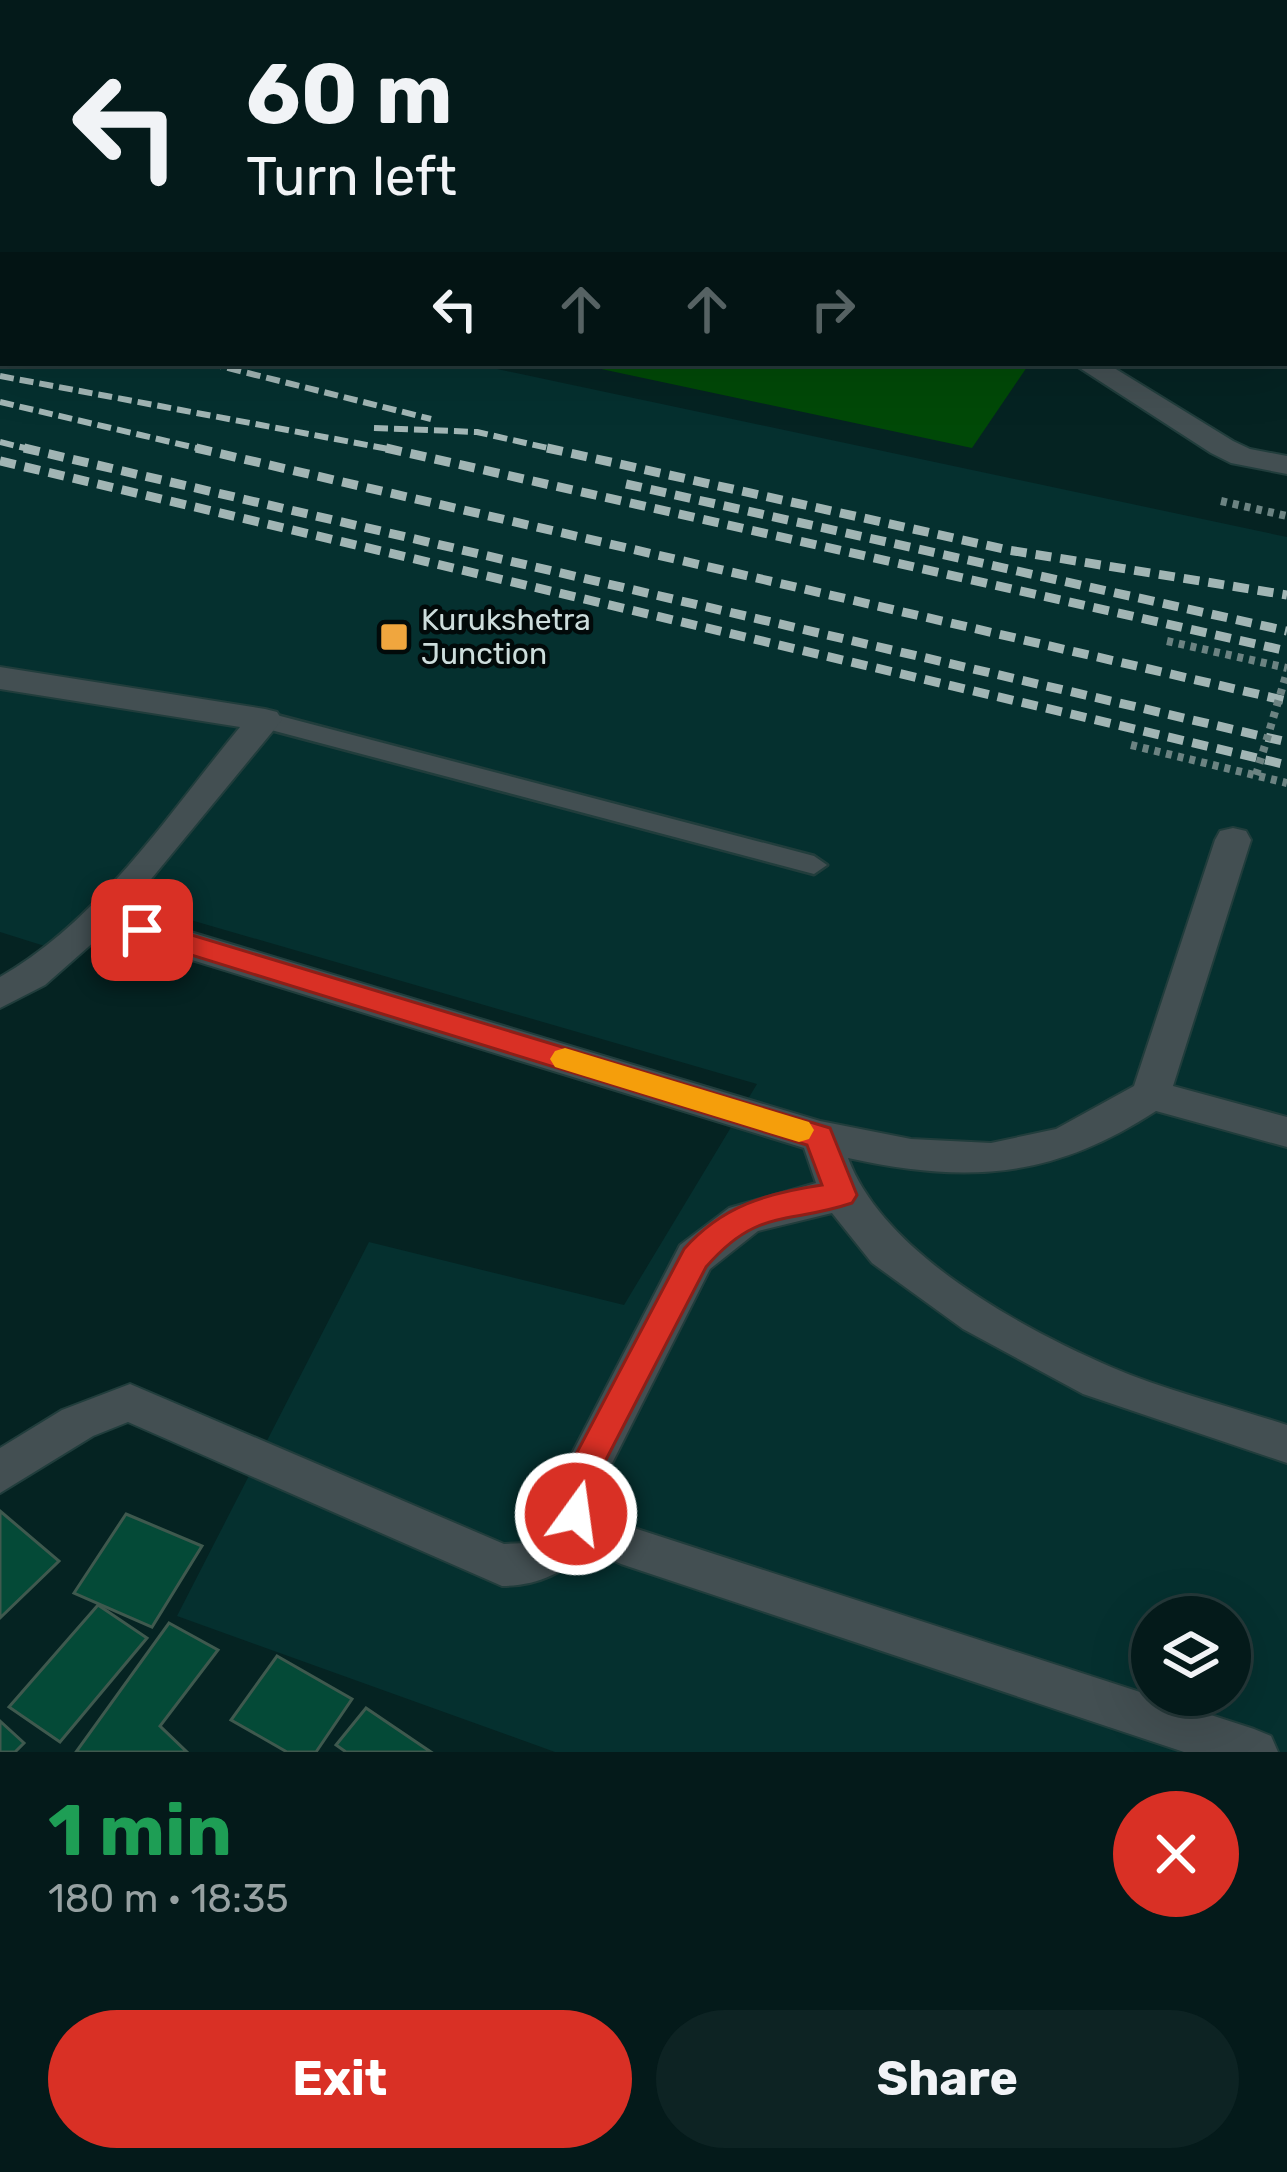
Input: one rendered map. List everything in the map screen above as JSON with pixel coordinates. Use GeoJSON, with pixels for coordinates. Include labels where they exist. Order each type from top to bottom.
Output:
{"type":"FeatureCollection","features":[{"type":"Feature","properties":{"kind":"street"},"geometry":{"type":"LineString","coordinates":[[1091,366],[1242,457],[1287,464]]}},
{"type":"Feature","properties":{"kind":"street"},"geometry":{"type":"LineString","coordinates":[[0,678],[266,719]]}},
{"type":"Feature","properties":{"kind":"street"},"geometry":{"type":"LineString","coordinates":[[0,994],[43,968],[97,916],[266,719]]}},
{"type":"Feature","properties":{"kind":"street"},"geometry":{"type":"LineString","coordinates":[[97,916],[820,1137],[899,1154],[979,1161],[1042,1150],[1102,1130],[1151,1095],[1233,840]]}},
{"type":"Feature","properties":{"kind":"street"},"geometry":{"type":"LineString","coordinates":[[1151,1095],[1287,1132]]}},
{"type":"Feature","properties":{"kind":"street"},"geometry":{"type":"LineString","coordinates":[[820,1137],[841,1195],[887,1251],[978,1317],[1098,1382],[1287,1444]]}},
{"type":"Feature","properties":{"kind":"street"},"geometry":{"type":"LineString","coordinates":[[841,1195],[777,1204],[747,1216],[715,1234],[695,1258],[572,1496],[582,1523],[622,1544],[1253,1752]]}},
{"type":"Feature","properties":{"kind":"street"},"geometry":{"type":"LineString","coordinates":[[0,1473],[61,1430],[95,1412],[130,1403],[502,1565],[521,1567],[544,1559],[582,1523]]}},
{"type":"Feature","properties":{"kind":"lane"},"geometry":{"type":"LineString","coordinates":[[266,719],[814,865]]}},
{"type":"Feature","properties":{"kind":"path"},"geometry":{"type":"LineString","coordinates":[[1221,501],[1287,516]]}},
{"type":"Feature","properties":{"kind":"path"},"geometry":{"type":"LineString","coordinates":[[1167,640],[1287,670],[1256,775]]}},
{"type":"Feature","properties":{"kind":"path"},"geometry":{"type":"LineString","coordinates":[[1131,745],[1287,783]]}},
{"type":"Feature","properties":{"kind":"shaded area"},"geometry":{"type":"Polygon","coordinates":[[[0,366],[483,366],[1287,537],[1287,1752],[555,1752],[177,1616],[369,1242],[624,1305],[757,1084],[101,894],[51,948],[0,932],[0,366]]]}},
{"type":"Feature","properties":{"kind":"green space"},"geometry":{"type":"Polygon","coordinates":[[[587,366],[1028,366],[972,448],[587,366]]]}},
{"type":"Feature","properties":{"kind":"building"},"geometry":{"type":"Polygon","coordinates":[[[0,1511],[59,1561],[0,1618],[0,1511]]]}},
{"type":"Feature","properties":{"kind":"building"},"geometry":{"type":"Polygon","coordinates":[[[126,1514],[202,1546],[152,1627],[74,1593],[126,1514]]]}},
{"type":"Feature","properties":{"kind":"building"},"geometry":{"type":"Polygon","coordinates":[[[98,1605],[147,1638],[60,1742],[9,1707],[98,1605]]]}},
{"type":"Feature","properties":{"kind":"building"},"geometry":{"type":"Polygon","coordinates":[[[169,1623],[218,1650],[160,1726],[187,1752],[76,1752],[169,1623]]]}},
{"type":"Feature","properties":{"kind":"building"},"geometry":{"type":"Polygon","coordinates":[[[277,1656],[352,1699],[316,1752],[287,1752],[231,1720],[277,1656]]]}},
{"type":"Feature","properties":{"kind":"building"},"geometry":{"type":"Polygon","coordinates":[[[366,1708],[431,1752],[346,1752],[336,1745],[366,1708]]]}},
{"type":"Feature","properties":{"kind":"building"},"geometry":{"type":"Polygon","coordinates":[[[0,1721],[24,1743],[15,1752],[0,1752],[0,1721]]]}},
{"type":"Feature","properties":{"kind":"railway"},"geometry":{"type":"LineString","coordinates":[[220,366],[431,419]]}},
{"type":"Feature","properties":{"kind":"railway"},"geometry":{"type":"LineString","coordinates":[[0,376],[399,451]]}},
{"type":"Feature","properties":{"kind":"railway"},"geometry":{"type":"LineString","coordinates":[[0,402],[209,451]]}},
{"type":"Feature","properties":{"kind":"railway"},"geometry":{"type":"LineString","coordinates":[[374,428],[477,432],[561,451]]}},
{"type":"Feature","properties":{"kind":"railway"},"geometry":{"type":"LineString","coordinates":[[0,442],[37,451]]}},
{"type":"Feature","properties":{"kind":"railway"},"geometry":{"type":"LineString","coordinates":[[24,448],[1287,742]]}},
{"type":"Feature","properties":{"kind":"railway"},"geometry":{"type":"LineString","coordinates":[[196,448],[1287,701]]}},
{"type":"Feature","properties":{"kind":"railway"},"geometry":{"type":"LineString","coordinates":[[386,448],[1287,651]]}},
{"type":"Feature","properties":{"kind":"railway"},"geometry":{"type":"LineString","coordinates":[[547,448],[1008,550],[1287,595]]}},
{"type":"Feature","properties":{"kind":"railway"},"geometry":{"type":"LineString","coordinates":[[0,461],[1287,765]]}},
{"type":"Feature","properties":{"kind":"railway"},"geometry":{"type":"LineString","coordinates":[[626,484],[1287,631]]}},
{"type":"Feature","properties":{"kind":"slow traffic"},"geometry":{"type":"LineString","coordinates":[[565,1059],[799,1130]]}},
{"type":"Feature","properties":{"kind":"place","name":"Kurukshetra Junction"},"geometry":{"type":"Point","coordinates":[394,637]}},
{"type":"Feature","properties":{"kind":"route"},"geometry":{"type":"LineString","coordinates":[[142,930],[820,1137],[841,1195],[777,1204],[747,1216],[715,1234],[695,1258],[583,1471],[572,1496],[576,1514]]}}]}
